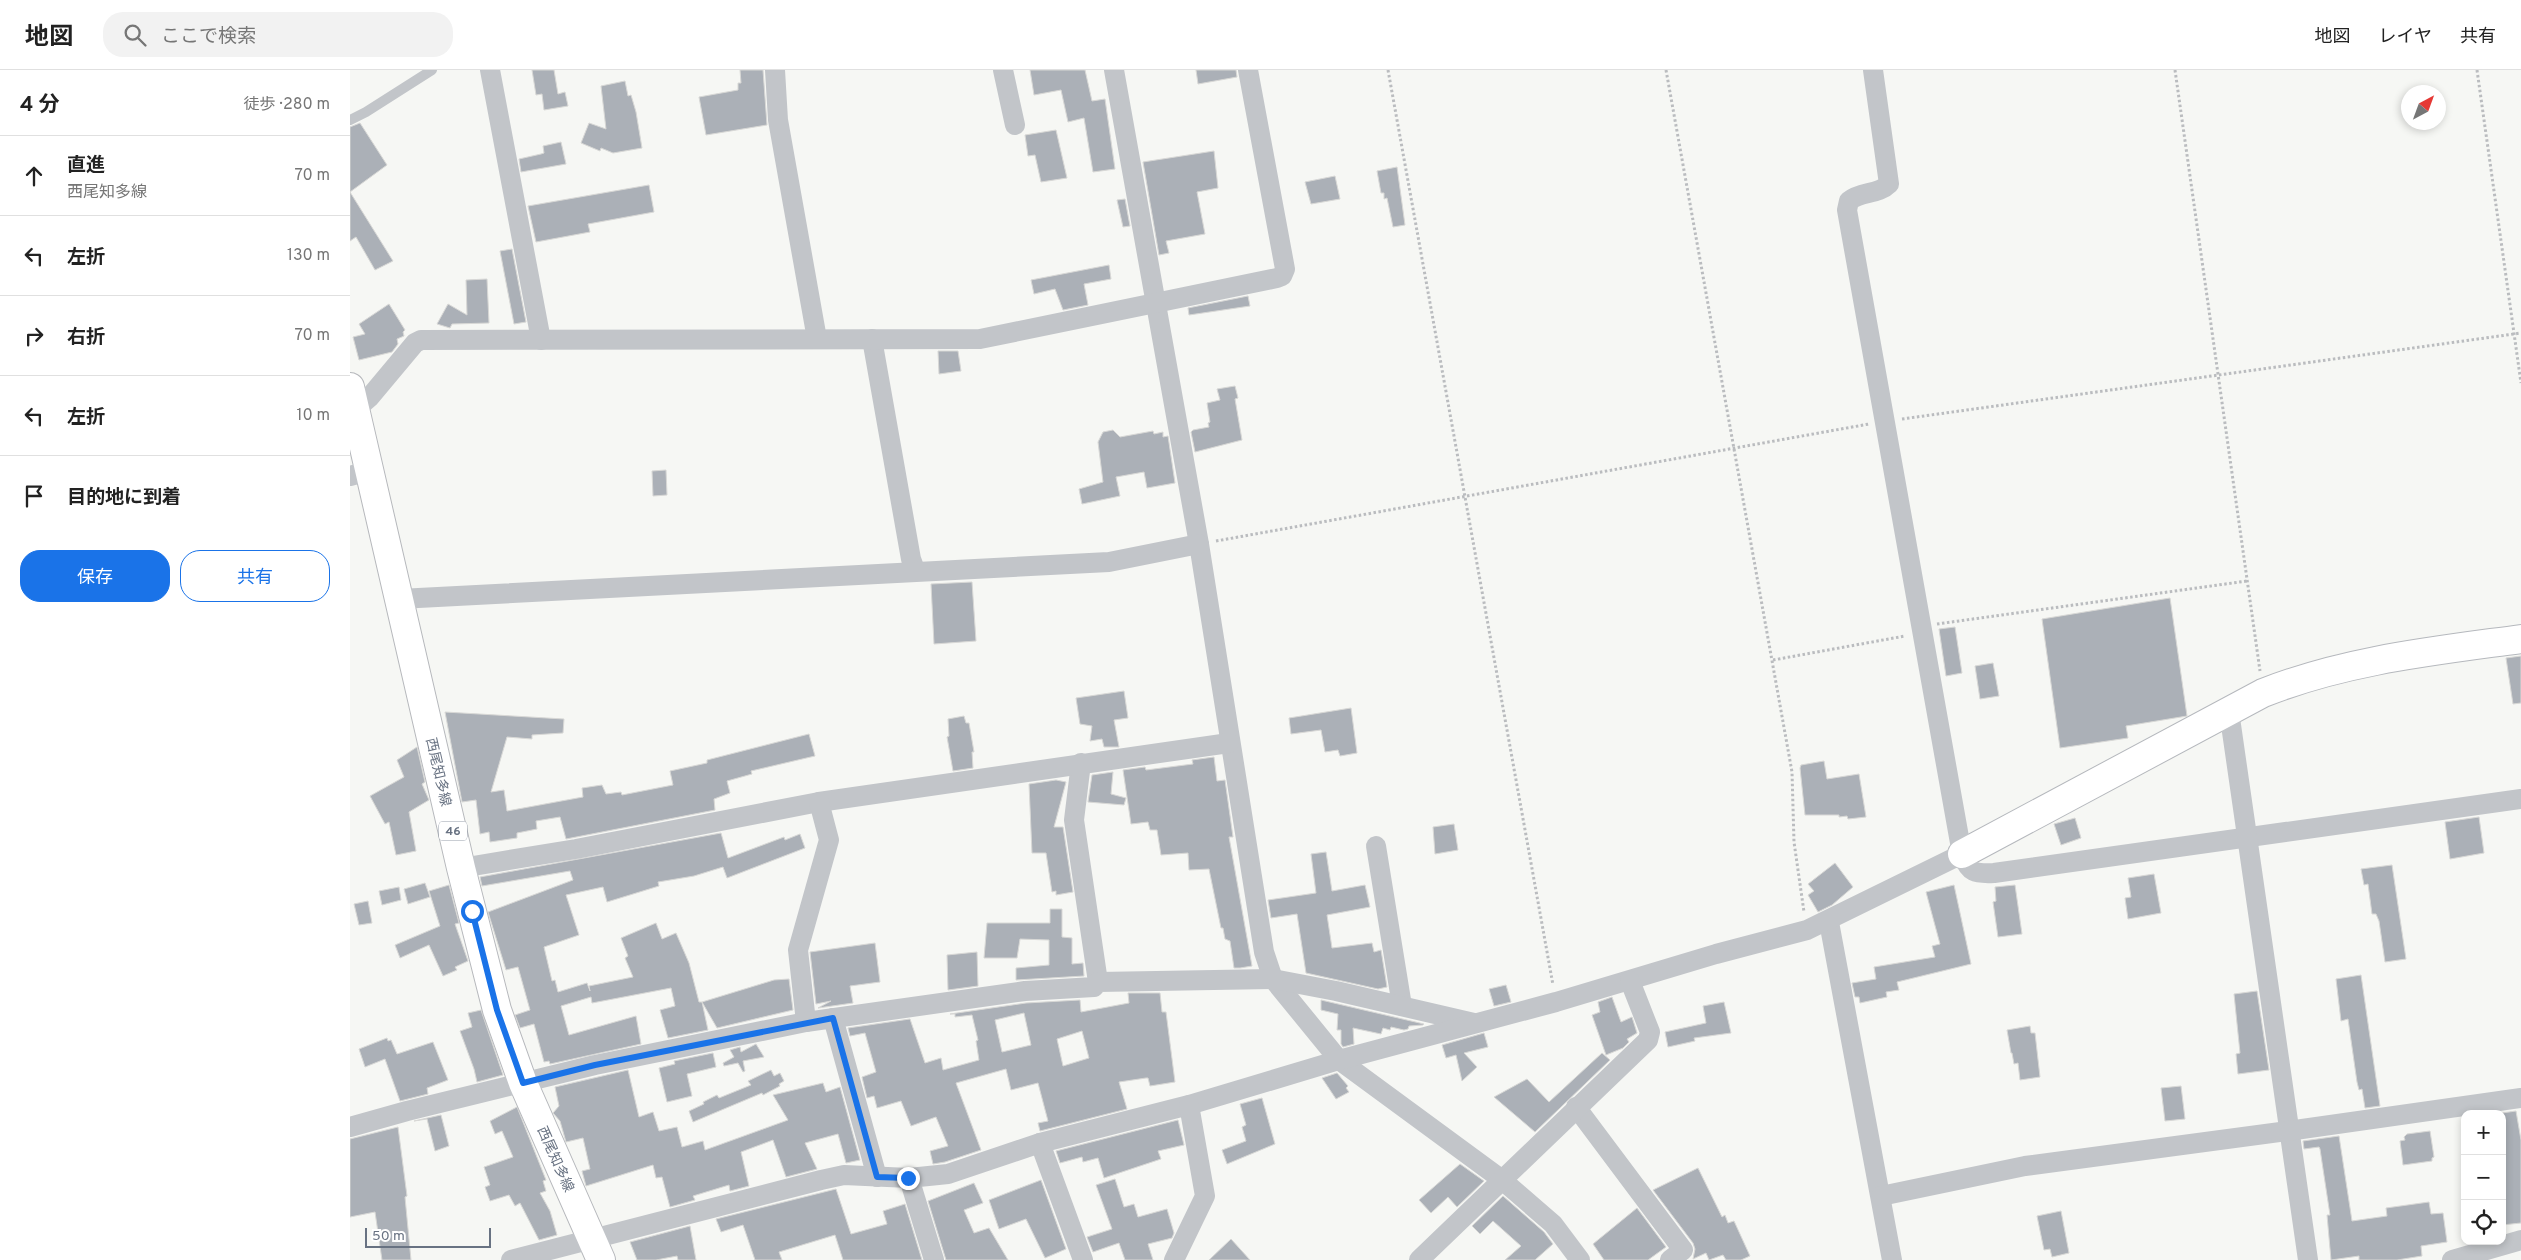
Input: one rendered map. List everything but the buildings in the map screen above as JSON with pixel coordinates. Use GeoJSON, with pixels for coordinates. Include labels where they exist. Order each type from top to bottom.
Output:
{"type":"FeatureCollection","features":[{"type":"Feature","properties":{"kind":"main road","name":"西尾知多線"},"geometry":{"type":"LineString","coordinates":[[352,399],[359,473],[399,599],[497,1010],[523,1083],[596,1250]]}},
{"type":"Feature","properties":{"kind":"main road"},"geometry":{"type":"LineString","coordinates":[[1962,854],[2263,693],[2306,677],[2360,663],[2521,639]]}},
{"type":"Feature","properties":{"kind":"street"},"geometry":{"type":"LineString","coordinates":[[490,70],[541,340]]}},
{"type":"Feature","properties":{"kind":"street"},"geometry":{"type":"LineString","coordinates":[[775,70],[778,120],[817,339]]}},
{"type":"Feature","properties":{"kind":"street"},"geometry":{"type":"LineString","coordinates":[[1003,70],[1015,125]]}},
{"type":"Feature","properties":{"kind":"street"},"geometry":{"type":"LineString","coordinates":[[1114,70],[1199,544],[1229,744],[1264,952],[1273,979],[1339,1060],[1501,1179],[1553,1224],[1580,1260]]}},
{"type":"Feature","properties":{"kind":"street"},"geometry":{"type":"LineString","coordinates":[[352,399],[370,398],[416,343],[421,340],[980,339],[1277,278],[1284,273],[1248,70]]}},
{"type":"Feature","properties":{"kind":"street"},"geometry":{"type":"LineString","coordinates":[[1873,70],[1889,184],[1884,190],[1857,194],[1849,201],[1847,210],[1887,421],[1920,631],[1962,854],[1966,866],[1974,872],[1994,873],[2521,799]]}},
{"type":"Feature","properties":{"kind":"street"},"geometry":{"type":"LineString","coordinates":[[872,339],[911,559],[915,570]]}},
{"type":"Feature","properties":{"kind":"street"},"geometry":{"type":"LineString","coordinates":[[399,599],[915,570],[1109,562],[1199,544]]}},
{"type":"Feature","properties":{"kind":"street"},"geometry":{"type":"LineString","coordinates":[[2229,711],[2308,1260]]}},
{"type":"Feature","properties":{"kind":"street"},"geometry":{"type":"LineString","coordinates":[[462,868],[576,849],[819,802],[1080,763],[1229,744]]}},
{"type":"Feature","properties":{"kind":"street"},"geometry":{"type":"LineString","coordinates":[[350,1127],[407,1111],[595,1065],[806,1022],[1026,991],[1094,987],[1098,982],[1074,820],[1080,763]]}},
{"type":"Feature","properties":{"kind":"street"},"geometry":{"type":"LineString","coordinates":[[806,1022],[798,950],[828,840],[819,802]]}},
{"type":"Feature","properties":{"kind":"street"},"geometry":{"type":"LineString","coordinates":[[1376,846],[1402,1006]]}},
{"type":"Feature","properties":{"kind":"street"},"geometry":{"type":"LineString","coordinates":[[511,1260],[596,1250],[821,1180],[844,1175],[908,1178],[948,1174],[1040,1143],[1189,1105],[1339,1060],[1556,1002],[1716,954],[1807,930],[1829,922],[1962,854]]}},
{"type":"Feature","properties":{"kind":"street"},"geometry":{"type":"LineString","coordinates":[[1829,922],[1892,1260]]}},
{"type":"Feature","properties":{"kind":"street"},"geometry":{"type":"LineString","coordinates":[[1098,982],[1273,979],[1402,1006],[1476,1024]]}},
{"type":"Feature","properties":{"kind":"street"},"geometry":{"type":"LineString","coordinates":[[1419,1260],[1501,1179],[1648,1040],[1650,1032],[1630,980]]}},
{"type":"Feature","properties":{"kind":"street"},"geometry":{"type":"LineString","coordinates":[[833,1018],[877,1177]]}},
{"type":"Feature","properties":{"kind":"street"},"geometry":{"type":"LineString","coordinates":[[1881,1196],[2025,1166],[2521,1098]]}},
{"type":"Feature","properties":{"kind":"street"},"geometry":{"type":"LineString","coordinates":[[1174,1260],[1205,1196],[1189,1105]]}},
{"type":"Feature","properties":{"kind":"street"},"geometry":{"type":"LineString","coordinates":[[1576,1107],[1683,1250],[1670,1260]]}},
{"type":"Feature","properties":{"kind":"street"},"geometry":{"type":"LineString","coordinates":[[1040,1143],[1083,1260]]}},
{"type":"Feature","properties":{"kind":"street"},"geometry":{"type":"LineString","coordinates":[[908,1178],[934,1260]]}},
{"type":"Feature","properties":{"kind":"street"},"geometry":{"type":"LineString","coordinates":[[2452,1260],[2521,1240]]}},
{"type":"Feature","properties":{"kind":"lane"},"geometry":{"type":"LineString","coordinates":[[350,120],[432,70]]}},
{"type":"Feature","properties":{"kind":"path"},"geometry":{"type":"LineString","coordinates":[[1388,70],[1463,498],[1556,1002]]}},
{"type":"Feature","properties":{"kind":"path"},"geometry":{"type":"LineString","coordinates":[[1666,70],[1736,449],[1792,772],[1794,842],[1807,930]]}},
{"type":"Feature","properties":{"kind":"path"},"geometry":{"type":"LineString","coordinates":[[2175,70],[2263,693]]}},
{"type":"Feature","properties":{"kind":"path"},"geometry":{"type":"LineString","coordinates":[[2477,70],[2521,382]]}},
{"type":"Feature","properties":{"kind":"path"},"geometry":{"type":"LineString","coordinates":[[1199,544],[1887,421],[2217,374],[2521,334]]}},
{"type":"Feature","properties":{"kind":"path"},"geometry":{"type":"LineString","coordinates":[[1773,660],[1902,637],[1936,624],[2247,581]]}},
{"type":"Feature","properties":{"kind":"route"},"geometry":{"type":"LineString","coordinates":[[472,911],[497,1010],[523,1083],[595,1065],[833,1018],[877,1177],[908,1178]]}}]}
